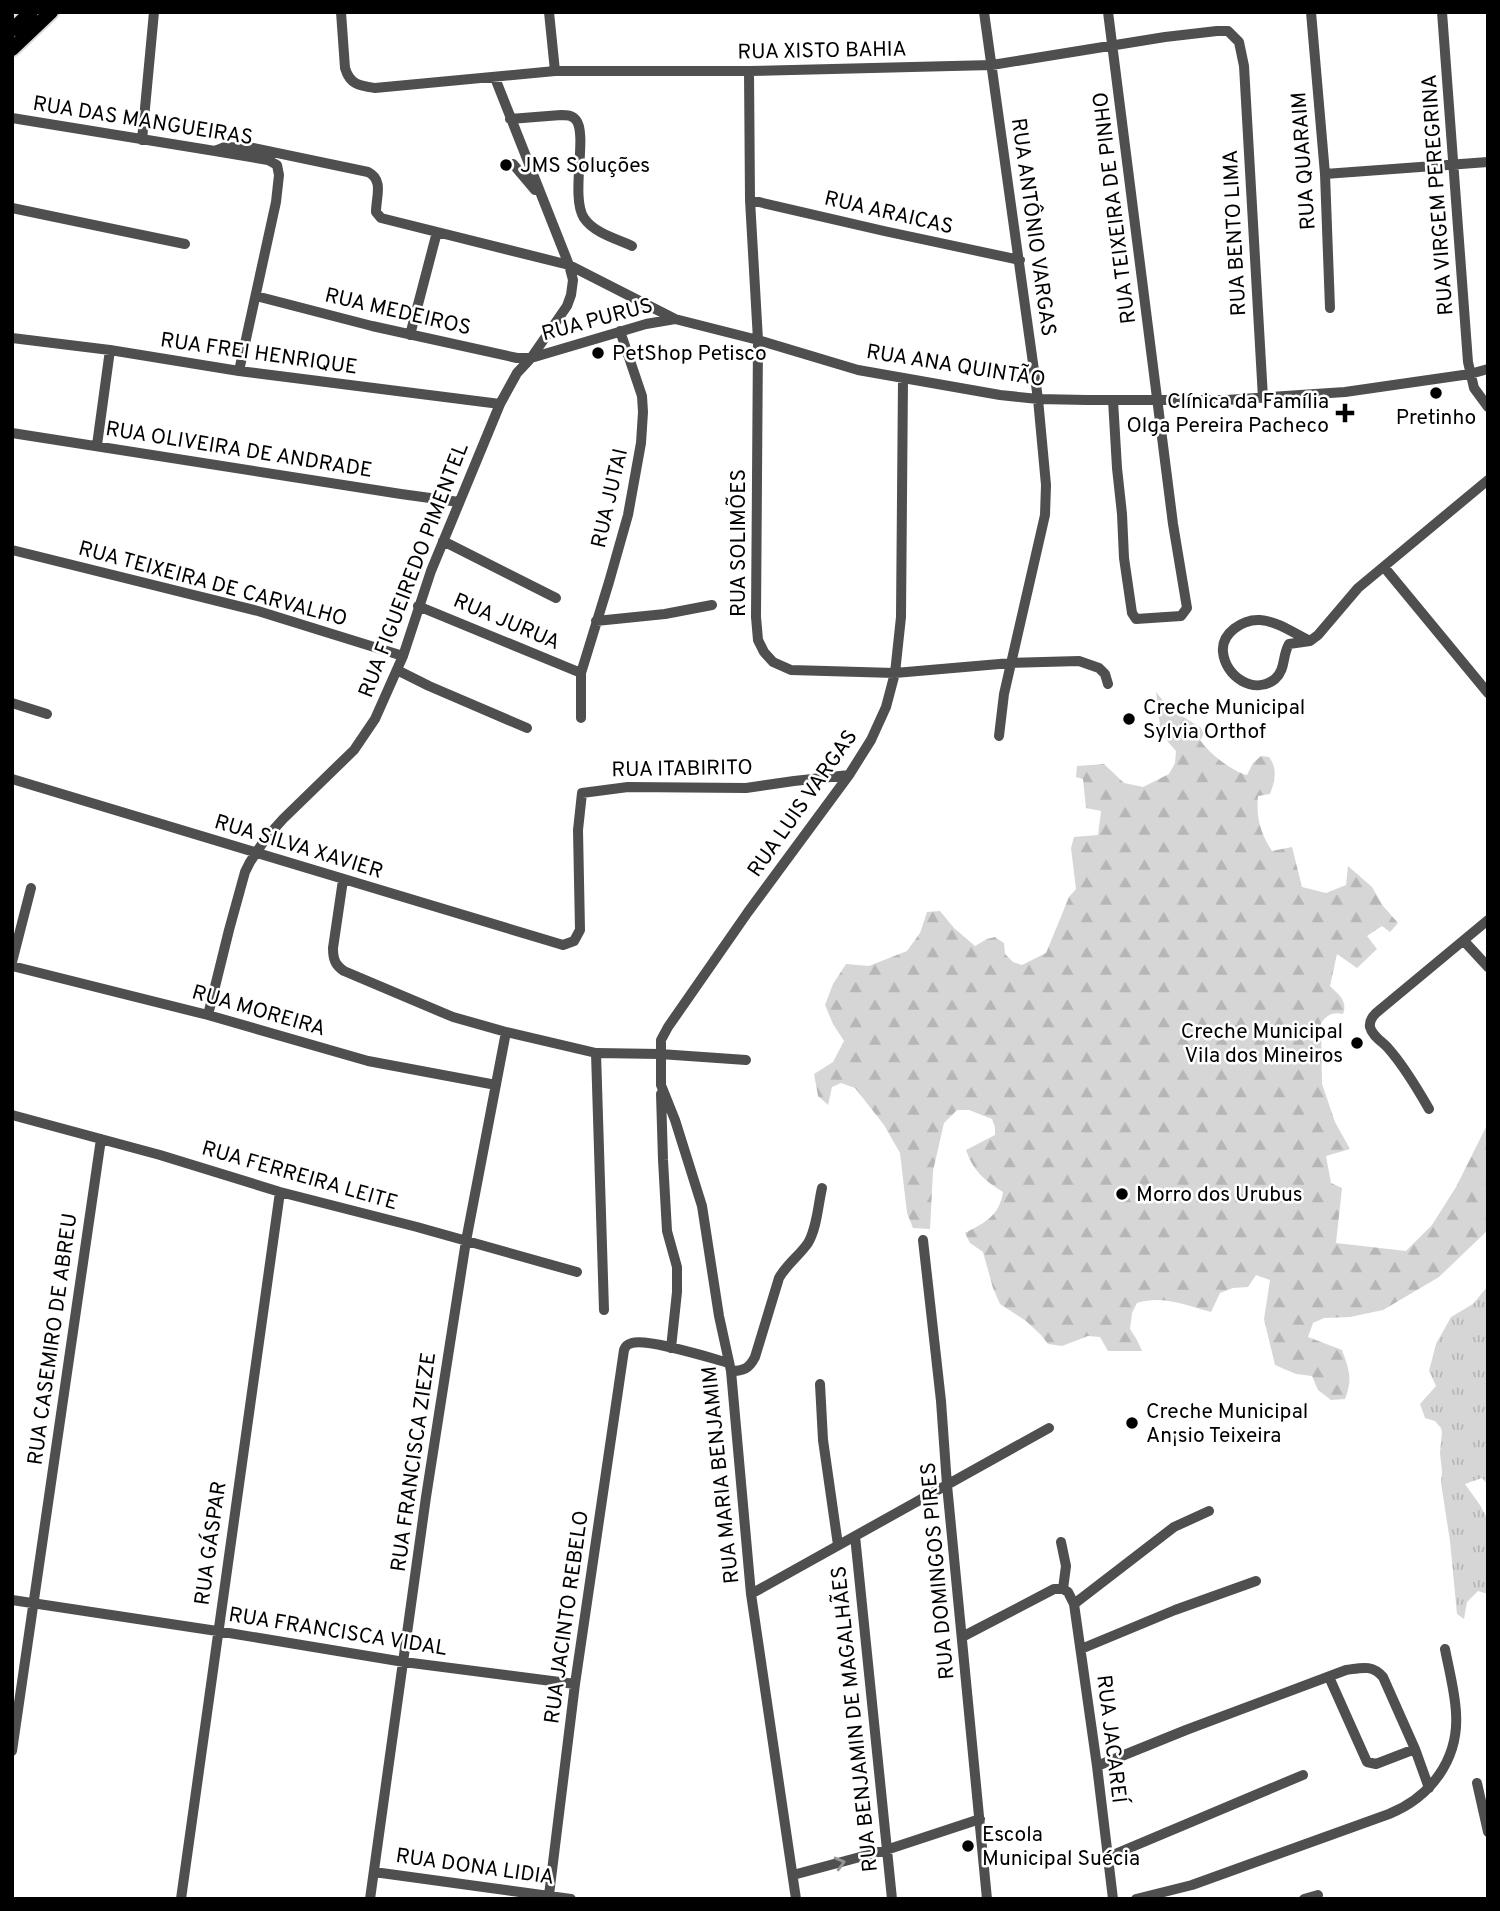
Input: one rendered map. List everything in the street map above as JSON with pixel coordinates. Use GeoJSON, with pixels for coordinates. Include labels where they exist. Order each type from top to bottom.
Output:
{"type":"FeatureCollection","features":[{"type":"Feature","properties":{"kind":"main road"},"geometry":{"type":"LineString","coordinates":[[12,30],[31,12]]}},
{"type":"Feature","properties":{"kind":"main road"},"geometry":{"type":"LineString","coordinates":[[12,49],[51,12]]}},
{"type":"Feature","properties":{"kind":"street"},"geometry":{"type":"LineString","coordinates":[[142,140],[154,12]]}},
{"type":"Feature","properties":{"kind":"street","name":"RUA XISTO BAHIA"},"geometry":{"type":"LineString","coordinates":[[341,12],[348,77],[358,86],[376,88],[555,71],[749,71],[992,65],[1217,31],[1228,31],[1239,42],[1244,66]]}},
{"type":"Feature","properties":{"kind":"street"},"geometry":{"type":"LineString","coordinates":[[549,12],[555,71]]}},
{"type":"Feature","properties":{"kind":"street","name":"RUA ANTÔNIO VARGAS"},"geometry":{"type":"LineString","coordinates":[[984,12],[1020,260],[1046,485],[1045,515],[1010,663],[999,737]]}},
{"type":"Feature","properties":{"kind":"street","name":"RUA TEIXEIRA DE PINHO"},"geometry":{"type":"LineString","coordinates":[[1108,12],[1173,524],[1187,608],[1181,616],[1136,619],[1132,613],[1124,558],[1113,400]]}},
{"type":"Feature","properties":{"kind":"street","name":"RUA QUARAIM"},"geometry":{"type":"LineString","coordinates":[[1311,12],[1325,174],[1330,308]]}},
{"type":"Feature","properties":{"kind":"street","name":"RUA VIRGEM PEREGRINA"},"geometry":{"type":"LineString","coordinates":[[1443,12],[1470,374]]}},
{"type":"Feature","properties":{"kind":"street","name":"RUA BENTO LIMA"},"geometry":{"type":"LineString","coordinates":[[1244,66],[1263,398]]}},
{"type":"Feature","properties":{"kind":"street","name":"RUA SOLIMÕES"},"geometry":{"type":"LineString","coordinates":[[749,71],[750,200],[758,340],[756,617],[758,640],[764,652],[773,662],[791,670],[895,673],[1010,663],[1079,661],[1099,668],[1105,674],[1108,684]]}},
{"type":"Feature","properties":{"kind":"street","name":"RUA FIGUEIREDO PIMENTEL"},"geometry":{"type":"LineString","coordinates":[[208,1015],[245,872],[255,853],[283,819],[354,750],[375,719],[403,656],[418,606],[443,541],[500,404],[517,373],[531,358],[572,295],[573,280],[569,265],[495,78]]}},
{"type":"Feature","properties":{"kind":"street"},"geometry":{"type":"LineString","coordinates":[[510,119],[568,115],[576,119],[580,130],[579,197],[583,217],[593,228],[632,246]]}},
{"type":"Feature","properties":{"kind":"street","name":"RUA DAS MANGUEIRAS"},"geometry":{"type":"LineString","coordinates":[[12,118],[268,160],[277,165],[279,175],[276,202],[256,296]]}},
{"type":"Feature","properties":{"kind":"street"},"geometry":{"type":"LineString","coordinates":[[215,151],[225,147],[253,148],[368,172],[375,176],[379,187],[376,212],[381,218],[569,265],[674,319]]}},
{"type":"Feature","properties":{"kind":"street"},"geometry":{"type":"LineString","coordinates":[[1325,174],[1488,162]]}},
{"type":"Feature","properties":{"kind":"street","name":"RUA FIGUEIREDO PIMENTEL"},"geometry":{"type":"LineString","coordinates":[[513,164],[543,201]]}},
{"type":"Feature","properties":{"kind":"street","name":"RUA ARAICAS"},"geometry":{"type":"LineString","coordinates":[[750,200],[1020,260]]}},
{"type":"Feature","properties":{"kind":"street"},"geometry":{"type":"LineString","coordinates":[[12,208],[185,244]]}},
{"type":"Feature","properties":{"kind":"street"},"geometry":{"type":"LineString","coordinates":[[411,335],[437,232]]}},
{"type":"Feature","properties":{"kind":"street"},"geometry":{"type":"LineString","coordinates":[[239,372],[256,296]]}},
{"type":"Feature","properties":{"kind":"street","name":"RUA MEDEIROS"},"geometry":{"type":"LineString","coordinates":[[256,296],[411,335],[517,358],[531,358]]}},
{"type":"Feature","properties":{"kind":"street","name":"RUA ANA QUINTÃO"},"geometry":{"type":"LineString","coordinates":[[674,319],[758,340],[858,370],[1038,399],[1263,398],[1345,392],[1488,369]]}},
{"type":"Feature","properties":{"kind":"street","name":"RUA PURUS"},"geometry":{"type":"LineString","coordinates":[[531,358],[620,331],[674,319]]}},
{"type":"Feature","properties":{"kind":"street","name":"RUA JUTAI"},"geometry":{"type":"LineString","coordinates":[[581,718],[581,673],[628,514],[641,443],[642,396],[620,331]]}},
{"type":"Feature","properties":{"kind":"street","name":"RUA FREI HENRIQUE"},"geometry":{"type":"LineString","coordinates":[[12,338],[239,372],[500,404]]}},
{"type":"Feature","properties":{"kind":"street"},"geometry":{"type":"LineString","coordinates":[[96,445],[110,351]]}},
{"type":"Feature","properties":{"kind":"street"},"geometry":{"type":"LineString","coordinates":[[1470,374],[1474,388],[1488,407]]}},
{"type":"Feature","properties":{"kind":"street","name":"RUA LUIS VARGAS"},"geometry":{"type":"LineString","coordinates":[[660,1054],[661,1040],[668,1027],[748,912],[849,775],[871,740],[886,707],[895,673],[901,617],[903,379]]}},
{"type":"Feature","properties":{"kind":"street","name":"RUA OLIVEIRA DE ANDRADE"},"geometry":{"type":"LineString","coordinates":[[12,433],[459,502]]}},
{"type":"Feature","properties":{"kind":"street"},"geometry":{"type":"LineString","coordinates":[[1310,641],[1258,620],[1233,628],[1222,651],[1227,666],[1235,677],[1253,686],[1269,683],[1283,668],[1289,644],[1310,641],[1327,626],[1359,588],[1488,480]]}},
{"type":"Feature","properties":{"kind":"street"},"geometry":{"type":"LineString","coordinates":[[443,541],[556,598]]}},
{"type":"Feature","properties":{"kind":"street","name":"RUA TEIXEIRA DE CARVALHO"},"geometry":{"type":"LineString","coordinates":[[12,550],[258,611],[403,656]]}},
{"type":"Feature","properties":{"kind":"street"},"geometry":{"type":"LineString","coordinates":[[1384,567],[1488,693]]}},
{"type":"Feature","properties":{"kind":"street"},"geometry":{"type":"LineString","coordinates":[[596,621],[665,614],[712,605]]}},
{"type":"Feature","properties":{"kind":"street","name":"RUA JURUA"},"geometry":{"type":"LineString","coordinates":[[418,606],[581,673]]}},
{"type":"Feature","properties":{"kind":"street"},"geometry":{"type":"LineString","coordinates":[[397,670],[527,728]]}},
{"type":"Feature","properties":{"kind":"street"},"geometry":{"type":"LineString","coordinates":[[12,703],[47,714]]}},
{"type":"Feature","properties":{"kind":"street","name":"RUA ITABIRITO"},"geometry":{"type":"LineString","coordinates":[[574,941],[580,930],[578,830],[582,793],[628,787],[746,788],[849,775]]}},
{"type":"Feature","properties":{"kind":"street","name":"RUA SILVA XAVIER"},"geometry":{"type":"LineString","coordinates":[[12,779],[563,945],[574,941]]}},
{"type":"Feature","properties":{"kind":"street"},"geometry":{"type":"LineString","coordinates":[[344,880],[333,957],[337,966],[344,971],[453,1017],[596,1053],[746,1060]]}},
{"type":"Feature","properties":{"kind":"street"},"geometry":{"type":"LineString","coordinates":[[12,964],[31,888]]}},
{"type":"Feature","properties":{"kind":"street"},"geometry":{"type":"LineString","coordinates":[[1429,1109],[1406,1072],[1390,1050],[1373,1034],[1369,1025],[1376,1013],[1488,920]]}},
{"type":"Feature","properties":{"kind":"street"},"geometry":{"type":"LineString","coordinates":[[1464,941],[1488,967]]}},
{"type":"Feature","properties":{"kind":"street","name":"RUA MOREIRA"},"geometry":{"type":"LineString","coordinates":[[12,964],[208,1015],[368,1061],[496,1085]]}},
{"type":"Feature","properties":{"kind":"street","name":"RUA FRANCISCA ZIEZE"},"geometry":{"type":"LineString","coordinates":[[370,1899],[426,1497],[466,1241],[506,1032]]}},
{"type":"Feature","properties":{"kind":"street"},"geometry":{"type":"LineString","coordinates":[[596,1053],[604,1310]]}},
{"type":"Feature","properties":{"kind":"street","name":"RUA MARIA BENJAMIM"},"geometry":{"type":"LineString","coordinates":[[660,1054],[661,1085],[702,1206],[730,1367],[751,1594],[796,1899]]}},
{"type":"Feature","properties":{"kind":"street"},"geometry":{"type":"LineString","coordinates":[[661,1085],[667,1231],[677,1267],[671,1348],[741,1371],[747,1369],[755,1357],[779,1278],[812,1234],[822,1188]]}},
{"type":"Feature","properties":{"kind":"street","name":"RUA FERREIRA LEITE"},"geometry":{"type":"LineString","coordinates":[[12,1115],[160,1155],[280,1192],[577,1272]]}},
{"type":"Feature","properties":{"kind":"street","name":"RUA CASEMIRO DE ABREU"},"geometry":{"type":"LineString","coordinates":[[12,1751],[101,1139]]}},
{"type":"Feature","properties":{"kind":"street","name":"RUA GÁSPAR"},"geometry":{"type":"LineString","coordinates":[[180,1899],[280,1192]]}},
{"type":"Feature","properties":{"kind":"street","name":"RUA DOMINGOS PIRES"},"geometry":{"type":"LineString","coordinates":[[923,1240],[941,1401],[987,1899]]}},
{"type":"Feature","properties":{"kind":"street","name":"RUA JACINTO REBELO"},"geometry":{"type":"LineString","coordinates":[[550,1895],[575,1684],[622,1356],[626,1346],[636,1342],[671,1348]]}},
{"type":"Feature","properties":{"kind":"street"},"geometry":{"type":"LineString","coordinates":[[820,1384],[823,1440],[838,1545]]}},
{"type":"Feature","properties":{"kind":"street"},"geometry":{"type":"LineString","coordinates":[[751,1594],[1049,1428]]}},
{"type":"Feature","properties":{"kind":"street"},"geometry":{"type":"LineString","coordinates":[[1074,1604],[1174,1527],[1209,1511]]}},
{"type":"Feature","properties":{"kind":"street","name":"RUA BENJAMIN DE MAGALHÃES"},"geometry":{"type":"LineString","coordinates":[[855,1536],[892,1899]]}},
{"type":"Feature","properties":{"kind":"street"},"geometry":{"type":"LineString","coordinates":[[962,1637],[1054,1589],[1063,1589],[1066,1566],[1061,1542]]}},
{"type":"Feature","properties":{"kind":"street"},"geometry":{"type":"LineString","coordinates":[[1081,1649],[1175,1610],[1256,1581]]}},
{"type":"Feature","properties":{"kind":"street","name":"RUA JACAREÍ"},"geometry":{"type":"LineString","coordinates":[[1063,1589],[1068,1592],[1074,1604],[1113,1899]]}},
{"type":"Feature","properties":{"kind":"street","name":"RUA FRANCISCA VIDAL"},"geometry":{"type":"LineString","coordinates":[[12,1600],[217,1630],[404,1662],[575,1684]]}},
{"type":"Feature","properties":{"kind":"street"},"geometry":{"type":"LineString","coordinates":[[1136,1899],[1192,1885],[1405,1808],[1429,1788],[1445,1765],[1454,1734],[1456,1715],[1445,1649]]}},
{"type":"Feature","properties":{"kind":"street"},"geometry":{"type":"LineString","coordinates":[[1097,1766],[1346,1670],[1365,1667],[1378,1671],[1383,1677],[1429,1788]]}},
{"type":"Feature","properties":{"kind":"street"},"geometry":{"type":"LineString","coordinates":[[1329,1677],[1367,1762],[1376,1764],[1415,1749]]}},
{"type":"Feature","properties":{"kind":"street"},"geometry":{"type":"LineString","coordinates":[[1108,1857],[1303,1775]]}},
{"type":"Feature","properties":{"kind":"street"},"geometry":{"type":"LineString","coordinates":[[1477,1783],[1488,1832]]}},
{"type":"Feature","properties":{"kind":"street"},"geometry":{"type":"LineString","coordinates":[[793,1875],[886,1850],[980,1819]]}},
{"type":"Feature","properties":{"kind":"street","name":"RUA DONA LIDIA"},"geometry":{"type":"LineString","coordinates":[[374,1872],[571,1899]]}},
{"type":"Feature","properties":{"kind":"street"},"geometry":{"type":"LineString","coordinates":[[1304,1899],[1318,1895]]}},
{"type":"Feature","properties":{"kind":"green space"},"geometry":{"type":"Polygon","coordinates":[[[1156,692],[1168,707],[1201,728],[1204,734],[1200,740],[1234,770],[1247,775],[1253,763],[1261,756],[1269,757],[1274,766],[1274,780],[1270,794],[1258,796],[1260,825],[1272,851],[1292,847],[1302,887],[1326,893],[1346,885],[1348,866],[1372,887],[1383,906],[1398,923],[1390,932],[1382,926],[1367,936],[1377,949],[1357,968],[1337,954],[1330,986],[1342,998],[1343,1014],[1331,1014],[1321,1023],[1322,1084],[1335,1122],[1350,1149],[1326,1156],[1331,1183],[1342,1188],[1336,1243],[1406,1251],[1432,1225],[1456,1187],[1488,1123],[1488,1230],[1439,1277],[1383,1310],[1350,1317],[1324,1318],[1313,1323],[1308,1337],[1342,1350],[1349,1374],[1345,1399],[1331,1400],[1318,1390],[1312,1376],[1296,1374],[1275,1365],[1264,1319],[1270,1280],[1256,1275],[1248,1287],[1233,1288],[1220,1293],[1211,1312],[1165,1300],[1137,1303],[1132,1313],[1130,1329],[1142,1351],[1108,1351],[1100,1337],[1088,1336],[1062,1346],[1048,1344],[1026,1321],[1000,1304],[983,1252],[970,1243],[965,1233],[995,1213],[1003,1192],[980,1175],[966,1150],[995,1135],[992,1119],[969,1110],[957,1110],[944,1123],[933,1171],[930,1229],[913,1228],[907,1213],[900,1153],[884,1125],[855,1088],[841,1083],[832,1087],[828,1105],[818,1096],[814,1074],[833,1062],[844,1041],[825,1005],[833,984],[846,964],[869,966],[907,951],[920,933],[927,912],[940,911],[954,928],[975,946],[995,937],[1004,943],[1005,954],[1013,962],[1022,965],[1046,953],[1069,897],[1076,889],[1071,848],[1074,837],[1098,835],[1101,811],[1086,808],[1083,779],[1076,777],[1077,766],[1104,764],[1124,783],[1143,787],[1169,774],[1175,763],[1176,751],[1161,734],[1156,692]]]}},
{"type":"Feature","properties":{"kind":"green space"},"geometry":{"type":"Polygon","coordinates":[[[1488,1286],[1488,1485],[1482,1478],[1465,1484],[1488,1520],[1488,1594],[1478,1591],[1467,1602],[1464,1619],[1457,1614],[1441,1483],[1442,1432],[1435,1421],[1425,1418],[1420,1404],[1436,1386],[1429,1371],[1436,1344],[1451,1317],[1473,1304],[1488,1286]]]}},
{"type":"Feature","properties":{"kind":"place","name":"JMS Soluções"},"geometry":{"type":"Point","coordinates":[506,165]}},
{"type":"Feature","properties":{"kind":"place","name":"PetShop Petisco"},"geometry":{"type":"Point","coordinates":[598,353]}},
{"type":"Feature","properties":{"kind":"place","name":"Pretinho"},"geometry":{"type":"Point","coordinates":[1436,393]}},
{"type":"Feature","properties":{"kind":"place","name":"Clínica da Família Olga Pereira Pacheco"},"geometry":{"type":"Point","coordinates":[1345,413]}},
{"type":"Feature","properties":{"kind":"place","name":"Creche Municipal Sylvia Orthof"},"geometry":{"type":"Point","coordinates":[1129,719]}},
{"type":"Feature","properties":{"kind":"place","name":"Creche Municipal Vila dos Mineiros"},"geometry":{"type":"Point","coordinates":[1357,1043]}},
{"type":"Feature","properties":{"kind":"place","name":"Morro dos Urubus"},"geometry":{"type":"Point","coordinates":[1122,1194]}},
{"type":"Feature","properties":{"kind":"place","name":"Creche Municipal An¡sio Teixeira"},"geometry":{"type":"Point","coordinates":[1132,1423]}},
{"type":"Feature","properties":{"kind":"place","name":"Escola Municipal Suécia"},"geometry":{"type":"Point","coordinates":[968,1846]}}]}
